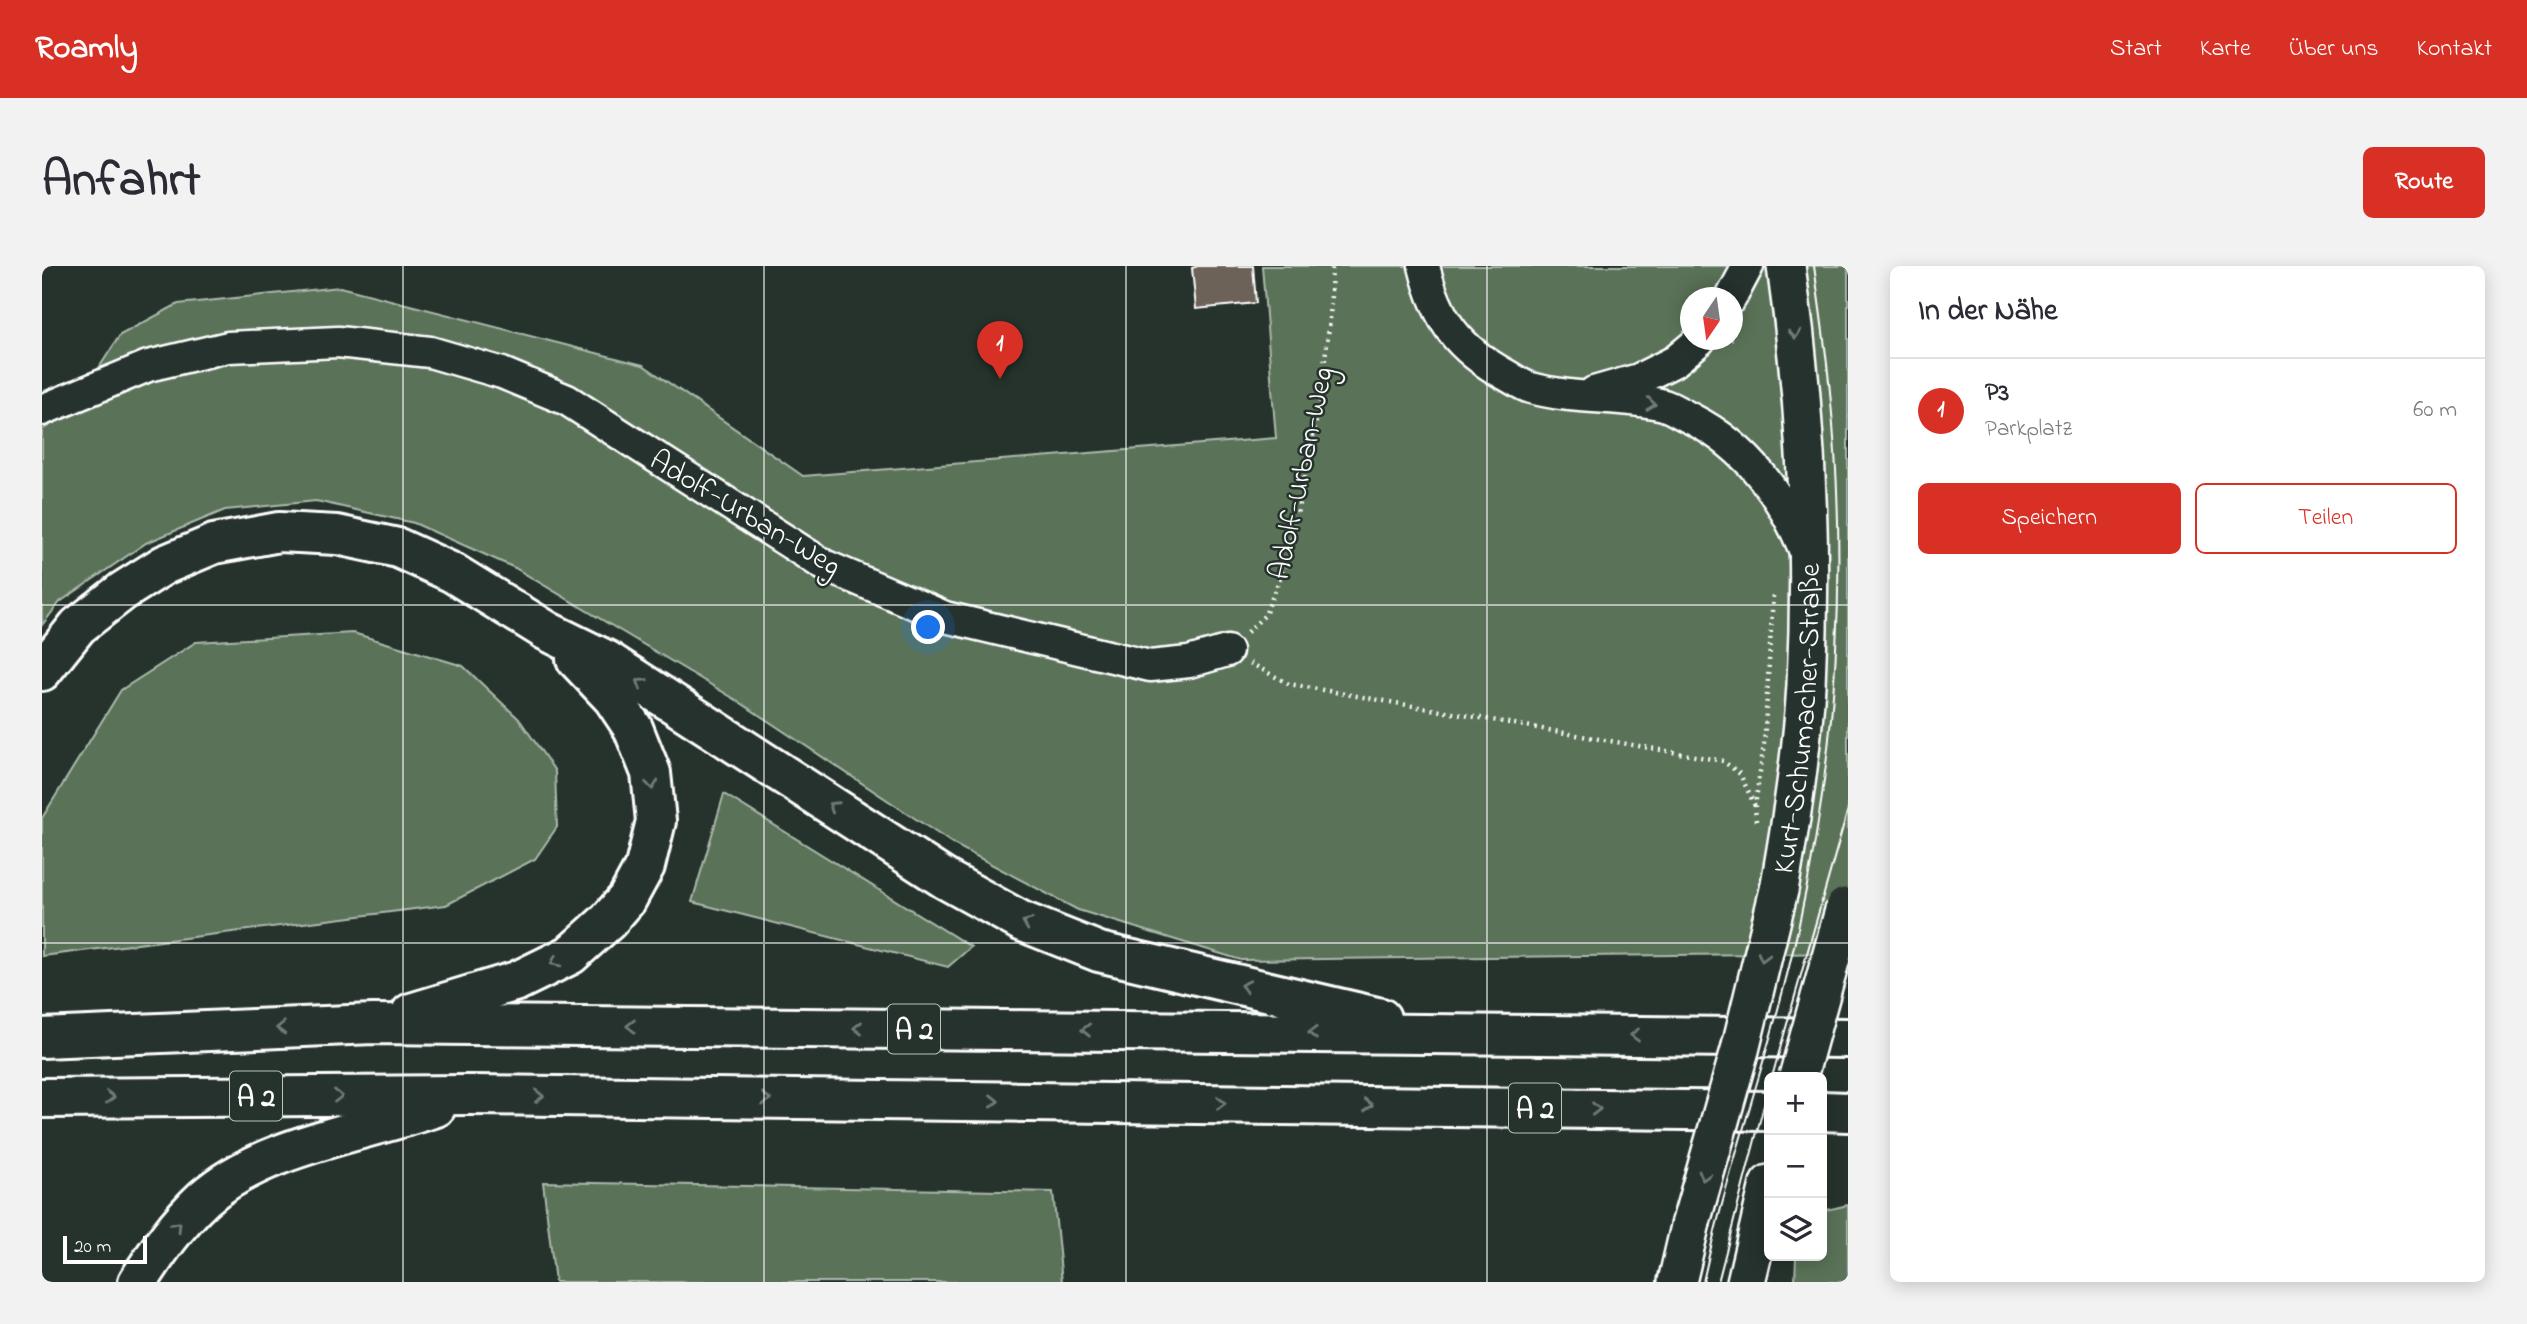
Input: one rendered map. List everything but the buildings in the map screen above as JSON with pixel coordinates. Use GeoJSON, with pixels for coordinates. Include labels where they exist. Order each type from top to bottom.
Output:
{"type":"FeatureCollection","features":[{"type":"Feature","properties":{"kind":"highway"},"geometry":{"type":"LineString","coordinates":[[42,671],[78,626],[123,591],[164,565],[214,544],[279,532],[337,535],[398,548],[453,573],[547,631],[606,660],[945,879],[1021,921],[1099,952],[1455,1035]]}},
{"type":"Feature","properties":{"kind":"highway"},"geometry":{"type":"LineString","coordinates":[[373,1024],[517,981],[570,955],[608,921],[627,899],[645,866],[656,821],[651,773],[633,728],[614,698],[547,631]]}},
{"type":"Feature","properties":{"kind":"highway","name":"A 2"},"geometry":{"type":"LineString","coordinates":[[42,1038],[373,1024],[1848,1038]]}},
{"type":"Feature","properties":{"kind":"highway"},"geometry":{"type":"LineString","coordinates":[[138,1282],[169,1234],[206,1196],[251,1167],[301,1147],[470,1095]]}},
{"type":"Feature","properties":{"kind":"highway","name":"A 2"},"geometry":{"type":"LineString","coordinates":[[42,1098],[470,1095],[1764,1111]]}},
{"type":"Feature","properties":{"kind":"highway"},"geometry":{"type":"LineString","coordinates":[[1827,1111],[1848,1112]]}},
{"type":"Feature","properties":{"kind":"main road","name":"Kurt-Schumacher-Straße"},"geometry":{"type":"LineString","coordinates":[[1678,1282],[1691,1222],[1740,1050],[1779,890],[1793,808],[1806,686],[1809,560],[1806,466],[1786,266]]}},
{"type":"Feature","properties":{"kind":"main road"},"geometry":{"type":"LineString","coordinates":[[1799,1072],[1846,901]]}},
{"type":"Feature","properties":{"kind":"main road"},"geometry":{"type":"LineString","coordinates":[[1746,1282],[1765,1198]]}},
{"type":"Feature","properties":{"kind":"street"},"geometry":{"type":"LineString","coordinates":[[1424,266],[1430,291],[1452,332],[1481,361],[1530,388],[1665,405],[1709,428],[1746,456],[1777,496],[1796,528],[1809,560]]}},
{"type":"Feature","properties":{"kind":"street"},"geometry":{"type":"LineString","coordinates":[[1737,287],[1748,266]]}},
{"type":"Feature","properties":{"kind":"street","name":"Adolf-Urban-Weg"},"geometry":{"type":"LineString","coordinates":[[42,410],[148,366],[228,347],[338,342],[430,352],[502,373],[567,400],[824,565],[945,617],[1150,666],[1189,662],[1227,651]]}},
{"type":"Feature","properties":{"kind":"street"},"geometry":{"type":"LineString","coordinates":[[1584,395],[1639,379],[1675,361],[1688,350]]}},
{"type":"Feature","properties":{"kind":"path","name":"Adolf-Urban-Weg"},"geometry":{"type":"LineString","coordinates":[[1227,651],[1265,615],[1288,558],[1318,412],[1330,320],[1332,266]]}},
{"type":"Feature","properties":{"kind":"path"},"geometry":{"type":"LineString","coordinates":[[1227,651],[1289,684],[1723,761],[1740,774],[1755,806]]}},
{"type":"Feature","properties":{"kind":"green space"},"geometry":{"type":"Polygon","coordinates":[[[1262,266],[1848,266],[1848,953],[1241,960],[1078,910],[955,845],[738,701],[515,568],[414,523],[316,501],[225,510],[146,543],[60,602],[42,625],[42,430],[70,413],[120,335],[178,304],[340,287],[643,365],[803,476],[1276,438],[1262,266]]]}},
{"type":"Feature","properties":{"kind":"green space"},"geometry":{"type":"Polygon","coordinates":[[[353,633],[463,666],[519,719],[555,771],[557,827],[535,859],[446,905],[42,956],[42,818],[121,690],[196,642],[353,633]]]}},
{"type":"Feature","properties":{"kind":"green space"},"geometry":{"type":"Polygon","coordinates":[[[724,794],[971,947],[948,967],[692,902],[724,794]]]}},
{"type":"Feature","properties":{"kind":"green space"},"geometry":{"type":"Polygon","coordinates":[[[543,1182],[1053,1192],[1062,1282],[555,1282],[543,1182]]]}},
{"type":"Feature","properties":{"kind":"green space"},"geometry":{"type":"Polygon","coordinates":[[[1848,1205],[1848,1282],[1795,1282],[1796,1261],[1827,1261],[1827,1210],[1848,1205]]]}},
{"type":"Feature","properties":{"kind":"tram line"},"geometry":{"type":"LineString","coordinates":[[1703,1282],[1799,924],[1812,859],[1830,726],[1836,660],[1838,525],[1830,392],[1814,266]]}},
{"type":"Feature","properties":{"kind":"tram line"},"geometry":{"type":"LineString","coordinates":[[1773,1072],[1848,809]]}},
{"type":"Feature","properties":{"kind":"tram line"},"geometry":{"type":"LineString","coordinates":[[1718,1282],[1764,1105]]}},
{"type":"Feature","properties":{"kind":"place","name":"P3"},"geometry":{"type":"Point","coordinates":[1000,379]}}]}
